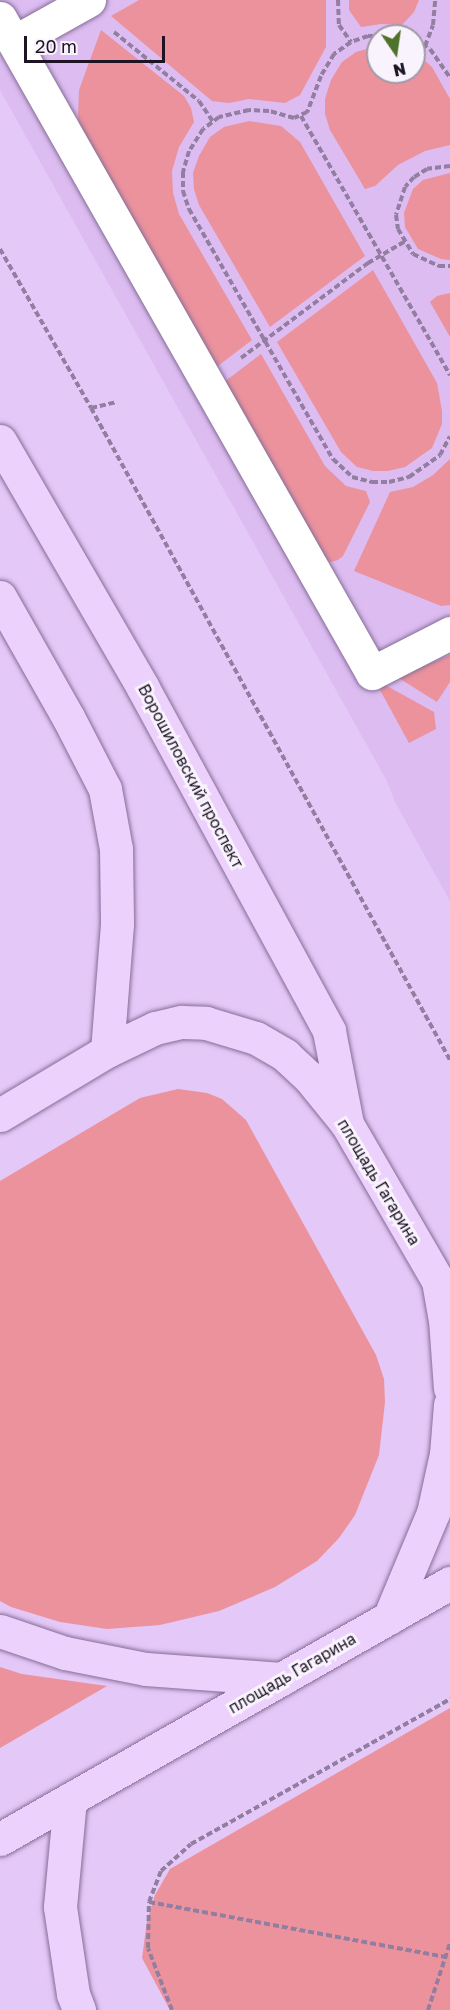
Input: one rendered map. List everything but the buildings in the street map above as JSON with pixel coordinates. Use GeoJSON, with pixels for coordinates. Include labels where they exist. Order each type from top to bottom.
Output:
{"type":"FeatureCollection","features":[{"type":"Feature","properties":{"kind":"main road","name":"Ворошиловский проспект"},"geometry":{"type":"LineString","coordinates":[[0,441],[143,687],[329,1031],[346,1124]]}},
{"type":"Feature","properties":{"kind":"main road"},"geometry":{"type":"LineString","coordinates":[[0,597],[68,717],[105,789],[116,849],[117,924],[107,1051]]}},
{"type":"Feature","properties":{"kind":"main road","name":"площадь Гагарина"},"geometry":{"type":"LineString","coordinates":[[0,1115],[107,1051],[155,1028],[182,1023],[206,1023],[256,1038],[285,1055],[309,1077],[346,1124],[444,1286],[450,1388]]}},
{"type":"Feature","properties":{"kind":"main road"},"geometry":{"type":"LineString","coordinates":[[389,1618],[433,1513],[446,1454],[450,1404]]}},
{"type":"Feature","properties":{"kind":"main road","name":"площадь Гагарина"},"geometry":{"type":"LineString","coordinates":[[0,1839],[450,1583]]}},
{"type":"Feature","properties":{"kind":"main road"},"geometry":{"type":"LineString","coordinates":[[0,1631],[65,1653],[146,1669],[282,1678]]}},
{"type":"Feature","properties":{"kind":"main road"},"geometry":{"type":"LineString","coordinates":[[70,1799],[60,1907],[73,1994],[79,2010]]}},
{"type":"Feature","properties":{"kind":"lane"},"geometry":{"type":"LineString","coordinates":[[88,1],[7,30],[372,673],[450,633]]}},
{"type":"Feature","properties":{"kind":"path"},"geometry":{"type":"LineString","coordinates":[[338,0],[339,24],[351,42]]}},
{"type":"Feature","properties":{"kind":"path"},"geometry":{"type":"LineString","coordinates":[[426,43],[433,25],[435,0]]}},
{"type":"Feature","properties":{"kind":"path"},"geometry":{"type":"LineString","coordinates":[[88,1],[95,17],[199,101],[213,122]]}},
{"type":"Feature","properties":{"kind":"path"},"geometry":{"type":"LineString","coordinates":[[366,37],[351,42],[334,54],[321,76],[307,112],[294,118],[269,111],[236,112],[202,129],[189,151],[183,172],[183,191],[189,209],[333,459],[352,477],[372,482],[409,477],[440,455],[450,436]]}},
{"type":"Feature","properties":{"kind":"path"},"geometry":{"type":"LineString","coordinates":[[426,47],[440,61],[450,78]]}},
{"type":"Feature","properties":{"kind":"path"},"geometry":{"type":"LineString","coordinates":[[301,115],[450,375]]}},
{"type":"Feature","properties":{"kind":"path"},"geometry":{"type":"LineString","coordinates":[[450,166],[427,169],[405,187],[396,215],[398,229],[413,254],[439,266],[450,266]]}},
{"type":"Feature","properties":{"kind":"path"},"geometry":{"type":"LineString","coordinates":[[207,383],[381,255],[404,242]]}},
{"type":"Feature","properties":{"kind":"path"},"geometry":{"type":"LineString","coordinates":[[0,249],[91,408],[450,1060]]}},
{"type":"Feature","properties":{"kind":"path"},"geometry":{"type":"LineString","coordinates":[[91,408],[116,402]]}},
{"type":"Feature","properties":{"kind":"path"},"geometry":{"type":"LineString","coordinates":[[172,2010],[148,1948],[149,1902],[161,1871],[191,1844],[450,1699]]}},
{"type":"Feature","properties":{"kind":"path"},"geometry":{"type":"LineString","coordinates":[[149,1902],[448,1957]]}},
{"type":"Feature","properties":{"kind":"path"},"geometry":{"type":"LineString","coordinates":[[428,2010],[448,1957],[450,1943]]}},
{"type":"Feature","properties":{"kind":"shaded area"},"geometry":{"type":"Polygon","coordinates":[[[0,0],[450,0],[450,901],[395,802],[387,781],[0,90],[0,0]]]}},
{"type":"Feature","properties":{"kind":"shaded area"},"geometry":{"type":"Polygon","coordinates":[[[139,0],[326,0],[326,47],[300,95],[285,103],[249,99],[229,103],[212,101],[111,16],[139,0]]]}},
{"type":"Feature","properties":{"kind":"shaded area"},"geometry":{"type":"Polygon","coordinates":[[[349,0],[419,0],[414,12],[403,24],[366,24],[366,26],[361,27],[349,10],[349,0]]]}},
{"type":"Feature","properties":{"kind":"shaded area"},"geometry":{"type":"Polygon","coordinates":[[[101,30],[184,96],[191,108],[194,122],[179,147],[172,171],[173,193],[179,214],[252,340],[210,372],[81,140],[78,116],[79,90],[101,30]]]}},
{"type":"Feature","properties":{"kind":"shaded area"},"geometry":{"type":"Polygon","coordinates":[[[366,49],[366,84],[426,84],[426,62],[432,67],[450,99],[450,145],[425,151],[398,165],[375,186],[365,189],[330,130],[325,114],[325,99],[331,80],[342,62],[356,52],[366,49]]]}},
{"type":"Feature","properties":{"kind":"shaded area"},"geometry":{"type":"Polygon","coordinates":[[[249,121],[281,126],[300,142],[365,256],[270,327],[199,205],[194,189],[193,173],[199,156],[210,137],[224,127],[249,121]]]}},
{"type":"Feature","properties":{"kind":"shaded area"},"geometry":{"type":"Polygon","coordinates":[[[450,173],[450,260],[441,259],[418,249],[405,227],[404,213],[413,189],[423,180],[450,173]]]}},
{"type":"Feature","properties":{"kind":"shaded area"},"geometry":{"type":"Polygon","coordinates":[[[373,270],[437,383],[442,411],[442,424],[432,448],[405,467],[388,471],[373,471],[357,467],[341,452],[277,342],[373,270]]]}},
{"type":"Feature","properties":{"kind":"shaded area"},"geometry":{"type":"Polygon","coordinates":[[[450,293],[450,337],[430,302],[437,296],[450,293]]]}},
{"type":"Feature","properties":{"kind":"shaded area"},"geometry":{"type":"Polygon","coordinates":[[[261,354],[325,466],[346,486],[366,491],[370,502],[343,556],[338,560],[331,562],[322,558],[219,386],[261,354]]]}},
{"type":"Feature","properties":{"kind":"shaded area"},"geometry":{"type":"Polygon","coordinates":[[[450,459],[450,605],[441,606],[354,571],[390,492],[413,487],[433,475],[450,459]]]}},
{"type":"Feature","properties":{"kind":"shaded area"},"geometry":{"type":"Polygon","coordinates":[[[450,655],[450,682],[437,702],[397,677],[450,655]]]}},
{"type":"Feature","properties":{"kind":"shaded area"},"geometry":{"type":"Polygon","coordinates":[[[385,685],[434,712],[436,729],[409,743],[380,690],[385,685]]]}},
{"type":"Feature","properties":{"kind":"shaded area"},"geometry":{"type":"Polygon","coordinates":[[[178,1089],[207,1093],[222,1099],[246,1120],[376,1355],[384,1379],[385,1402],[379,1455],[355,1515],[339,1538],[317,1561],[275,1587],[219,1611],[160,1625],[107,1629],[60,1622],[11,1607],[0,1601],[0,1181],[140,1098],[178,1089]]]}},
{"type":"Feature","properties":{"kind":"shaded area"},"geometry":{"type":"Polygon","coordinates":[[[0,1667],[22,1674],[107,1686],[0,1748],[0,1667]]]}},
{"type":"Feature","properties":{"kind":"shaded area"},"geometry":{"type":"Polygon","coordinates":[[[450,1708],[450,2010],[170,2010],[142,1958],[147,1921],[155,1895],[170,1869],[450,1708]]]}}]}
